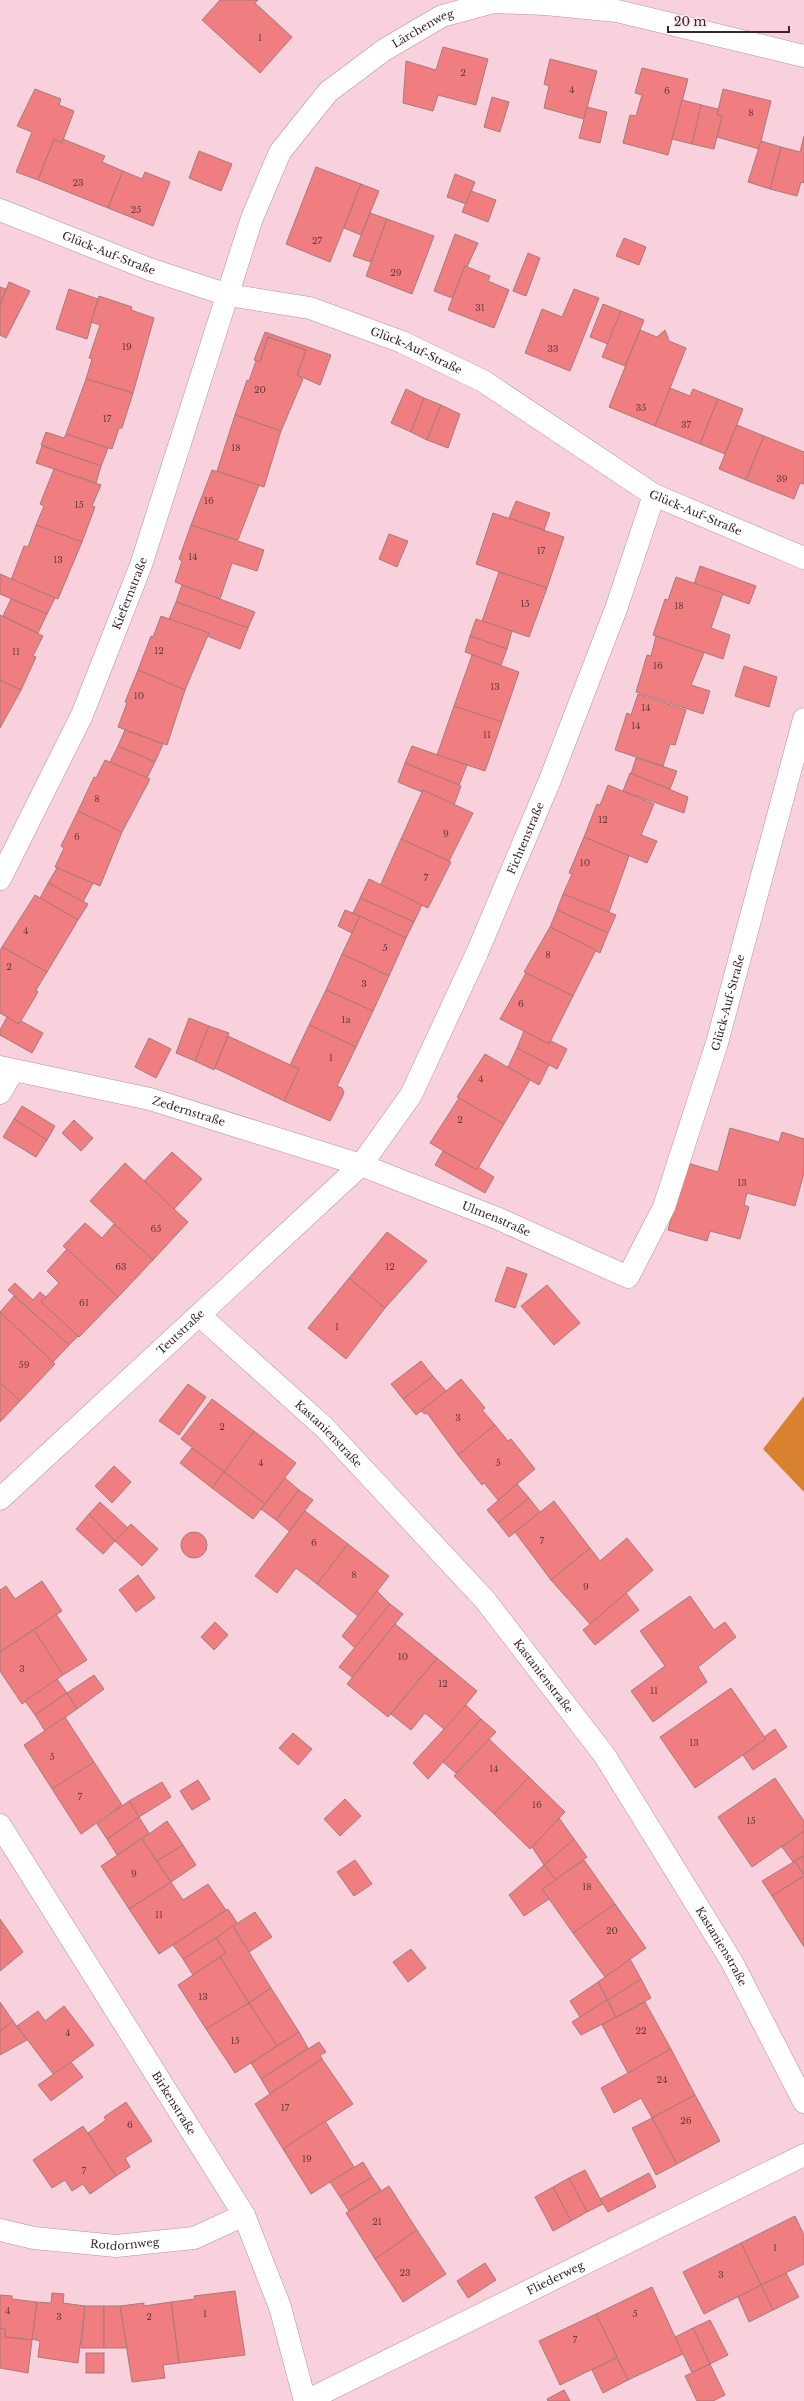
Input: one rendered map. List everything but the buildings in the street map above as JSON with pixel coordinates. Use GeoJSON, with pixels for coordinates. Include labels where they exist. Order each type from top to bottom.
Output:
{"type":"FeatureCollection","features":[{"type":"Feature","properties":{"kind":"street","name":"Lärchenweg"},"geometry":{"type":"LineString","coordinates":[[228,295],[252,218],[280,152],[328,92],[384,50],[442,16],[494,2],[545,4],[610,10],[804,56]]}},
{"type":"Feature","properties":{"kind":"street","name":"Glück-Auf-Straße"},"geometry":{"type":"LineString","coordinates":[[0,210],[149,269],[228,295],[310,308],[402,342],[483,381],[654,495],[804,558]]}},
{"type":"Feature","properties":{"kind":"street","name":"Kiefernstraße"},"geometry":{"type":"LineString","coordinates":[[0,879],[82,715],[141,565],[184,425],[228,295]]}},
{"type":"Feature","properties":{"kind":"street","name":"Fichtenstraße"},"geometry":{"type":"LineString","coordinates":[[361,1166],[411,1095],[477,953],[550,780],[614,617],[654,495]]}},
{"type":"Feature","properties":{"kind":"street","name":"Glück-Auf-Straße"},"geometry":{"type":"LineString","coordinates":[[628,1278],[664,1207],[717,1043],[804,719]]}},
{"type":"Feature","properties":{"kind":"street","name":"Zedernstraße"},"geometry":{"type":"LineString","coordinates":[[0,1093],[7,1069],[150,1099],[361,1166]]}},
{"type":"Feature","properties":{"kind":"street","name":"Ulmenstraße"},"geometry":{"type":"LineString","coordinates":[[361,1166],[499,1219],[628,1278]]}},
{"type":"Feature","properties":{"kind":"street","name":"Teutstraße"},"geometry":{"type":"LineString","coordinates":[[0,1499],[361,1166]]}},
{"type":"Feature","properties":{"kind":"street","name":"Kastanienstraße"},"geometry":{"type":"LineString","coordinates":[[199,1315],[324,1427],[485,1600],[606,1756],[732,1962],[804,2102]]}},
{"type":"Feature","properties":{"kind":"street","name":"Birkenstraße"},"geometry":{"type":"LineString","coordinates":[[0,1825],[244,2215],[280,2307],[306,2401]]}},
{"type":"Feature","properties":{"kind":"street","name":"Fliederweg"},"geometry":{"type":"LineString","coordinates":[[306,2401],[804,2155]]}},
{"type":"Feature","properties":{"kind":"street","name":"Rotdornweg"},"geometry":{"type":"LineString","coordinates":[[0,2230],[34,2238],[116,2246],[194,2238],[244,2215]]}},
{"type":"Feature","properties":{"kind":"shaded area"},"geometry":{"type":"Polygon","coordinates":[[[804,1396],[804,1492],[763,1449],[804,1396]]]}}]}
